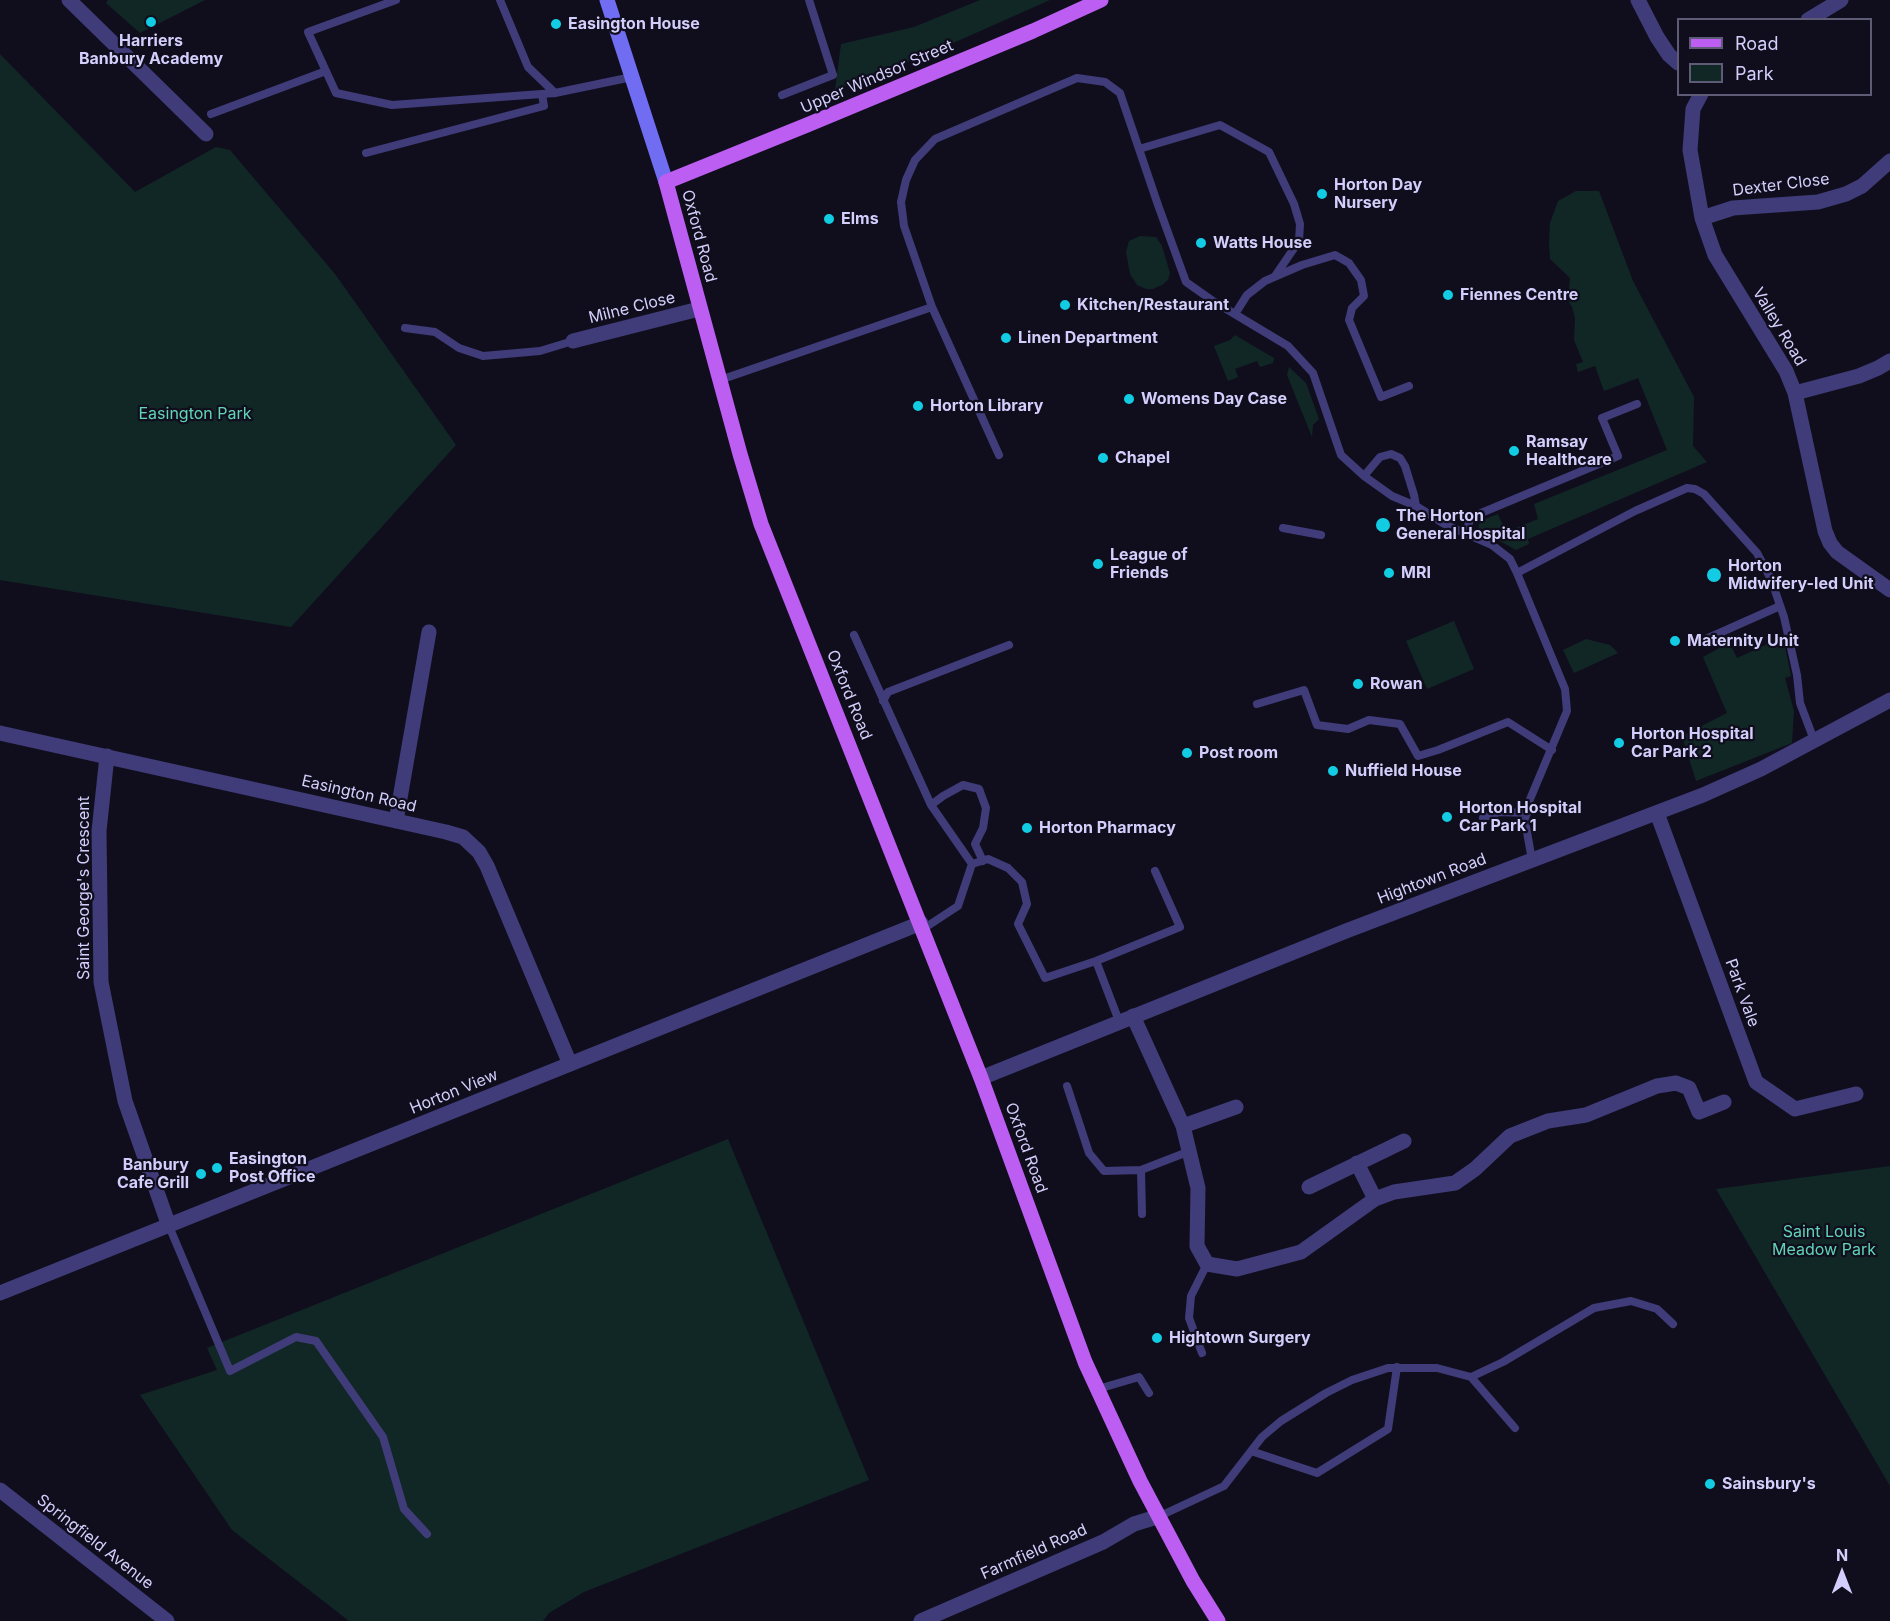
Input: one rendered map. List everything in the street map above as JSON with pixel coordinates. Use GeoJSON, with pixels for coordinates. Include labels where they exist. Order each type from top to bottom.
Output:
{"type":"FeatureCollection","features":[{"type":"Feature","properties":{"kind":"main road","name":"Oxford Road"},"geometry":{"type":"LineString","coordinates":[[607,0],[666,182],[699,309],[761,524],[981,1078],[1085,1362],[1140,1481],[1193,1581],[1218,1621]]}},
{"type":"Feature","properties":{"kind":"main road","name":"Upper Windsor Street"},"geometry":{"type":"LineString","coordinates":[[666,182],[904,85],[1101,0]]}},
{"type":"Feature","properties":{"kind":"street"},"geometry":{"type":"LineString","coordinates":[[69,0],[211,133]]}},
{"type":"Feature","properties":{"kind":"street"},"geometry":{"type":"LineString","coordinates":[[1638,0],[1657,37],[1669,55],[1677,62]]}},
{"type":"Feature","properties":{"kind":"street"},"geometry":{"type":"LineString","coordinates":[[1810,18],[1824,4],[1841,0]]}},
{"type":"Feature","properties":{"kind":"street","name":"Valley Road"},"geometry":{"type":"LineString","coordinates":[[1700,96],[1693,109],[1690,150],[1701,218],[1714,255],[1786,371],[1795,393],[1825,531],[1830,543],[1838,552],[1890,590]]}},
{"type":"Feature","properties":{"kind":"street","name":"Dexter Close"},"geometry":{"type":"LineString","coordinates":[[1701,218],[1732,208],[1818,202],[1846,194],[1862,186],[1890,161]]}},
{"type":"Feature","properties":{"kind":"street","name":"Milne Close"},"geometry":{"type":"LineString","coordinates":[[573,341],[699,309]]}},
{"type":"Feature","properties":{"kind":"street"},"geometry":{"type":"LineString","coordinates":[[1795,393],[1859,376],[1890,361]]}},
{"type":"Feature","properties":{"kind":"street"},"geometry":{"type":"LineString","coordinates":[[396,821],[429,632]]}},
{"type":"Feature","properties":{"kind":"street","name":"Hightown Road"},"geometry":{"type":"LineString","coordinates":[[981,1078],[1126,1018],[1703,795],[1761,769],[1890,700]]}},
{"type":"Feature","properties":{"kind":"street","name":"Easington Road"},"geometry":{"type":"LineString","coordinates":[[0,733],[463,837],[479,852],[487,866],[570,1064]]}},
{"type":"Feature","properties":{"kind":"street","name":"Saint George's Crescent"},"geometry":{"type":"LineString","coordinates":[[107,756],[99,831],[101,982],[125,1101],[170,1226]]}},
{"type":"Feature","properties":{"kind":"street","name":"Park Vale"},"geometry":{"type":"LineString","coordinates":[[1657,813],[1756,1083],[1795,1109],[1856,1094]]}},
{"type":"Feature","properties":{"kind":"street","name":"Horton View"},"geometry":{"type":"LineString","coordinates":[[0,1293],[570,1064],[922,926]]}},
{"type":"Feature","properties":{"kind":"street"},"geometry":{"type":"LineString","coordinates":[[1126,1018],[1183,1126],[1198,1188],[1197,1246],[1207,1264],[1237,1269],[1301,1252],[1375,1199],[1394,1192],[1455,1183],[1475,1169],[1510,1136],[1548,1121],[1586,1115],[1657,1086],[1676,1083],[1689,1088],[1699,1112],[1724,1102]]}},
{"type":"Feature","properties":{"kind":"street"},"geometry":{"type":"LineString","coordinates":[[1183,1126],[1236,1107]]}},
{"type":"Feature","properties":{"kind":"street"},"geometry":{"type":"LineString","coordinates":[[1309,1187],[1404,1141]]}},
{"type":"Feature","properties":{"kind":"street"},"geometry":{"type":"LineString","coordinates":[[1357,1163],[1375,1199]]}},
{"type":"Feature","properties":{"kind":"street","name":"Springfield Avenue"},"geometry":{"type":"LineString","coordinates":[[0,1490],[167,1621]]}},
{"type":"Feature","properties":{"kind":"street","name":"Farmfield Road"},"geometry":{"type":"LineString","coordinates":[[921,1621],[1103,1542],[1134,1524],[1160,1516]]}},
{"type":"Feature","properties":{"kind":"lane"},"geometry":{"type":"LineString","coordinates":[[396,0],[308,32],[336,93],[392,105],[555,93],[632,77]]}},
{"type":"Feature","properties":{"kind":"lane"},"geometry":{"type":"LineString","coordinates":[[500,0],[528,67],[555,93]]}},
{"type":"Feature","properties":{"kind":"lane"},"geometry":{"type":"LineString","coordinates":[[782,95],[834,75],[809,0]]}},
{"type":"Feature","properties":{"kind":"lane"},"geometry":{"type":"LineString","coordinates":[[211,114],[326,71]]}},
{"type":"Feature","properties":{"kind":"lane"},"geometry":{"type":"LineString","coordinates":[[999,456],[932,307],[904,226],[901,202],[906,180],[915,160],[935,139],[1077,78],[1105,82],[1120,93],[1186,282],[1288,346],[1313,373],[1341,456],[1364,476],[1392,496],[1416,506],[1446,525],[1492,545],[1510,559],[1565,689],[1568,711],[1538,779],[1527,813],[1527,840],[1532,860]]}},
{"type":"Feature","properties":{"kind":"lane"},"geometry":{"type":"LineString","coordinates":[[366,153],[544,106],[542,94]]}},
{"type":"Feature","properties":{"kind":"lane"},"geometry":{"type":"LineString","coordinates":[[1139,149],[1220,125],[1269,152],[1294,204],[1300,224],[1299,241],[1275,277]]}},
{"type":"Feature","properties":{"kind":"lane"},"geometry":{"type":"LineString","coordinates":[[1235,314],[1247,295],[1264,281],[1302,265],[1335,255],[1349,263],[1361,280],[1364,296],[1352,308],[1349,320],[1381,397],[1410,386]]}},
{"type":"Feature","properties":{"kind":"lane"},"geometry":{"type":"LineString","coordinates":[[720,380],[932,307]]}},
{"type":"Feature","properties":{"kind":"lane"},"geometry":{"type":"LineString","coordinates":[[405,328],[435,332],[459,348],[483,356],[540,351],[573,341]]}},
{"type":"Feature","properties":{"kind":"lane"},"geometry":{"type":"LineString","coordinates":[[1465,534],[1470,520],[1481,513],[1618,456],[1602,418],[1636,404]]}},
{"type":"Feature","properties":{"kind":"lane"},"geometry":{"type":"LineString","coordinates":[[1364,476],[1380,457],[1391,454],[1400,458],[1405,466],[1416,506]]}},
{"type":"Feature","properties":{"kind":"lane"},"geometry":{"type":"LineString","coordinates":[[1517,573],[1687,488],[1704,494],[1757,554],[1771,579],[1797,675],[1800,703],[1814,740]]}},
{"type":"Feature","properties":{"kind":"lane"},"geometry":{"type":"LineString","coordinates":[[1282,528],[1320,535]]}},
{"type":"Feature","properties":{"kind":"lane"},"geometry":{"type":"LineString","coordinates":[[1697,643],[1780,606]]}},
{"type":"Feature","properties":{"kind":"lane"},"geometry":{"type":"LineString","coordinates":[[854,635],[932,805],[972,864]]}},
{"type":"Feature","properties":{"kind":"lane"},"geometry":{"type":"LineString","coordinates":[[883,702],[888,692],[1009,645]]}},
{"type":"Feature","properties":{"kind":"lane"},"geometry":{"type":"LineString","coordinates":[[1257,704],[1304,690],[1317,724],[1348,729],[1369,720],[1400,724],[1419,756],[1508,722],[1552,750]]}},
{"type":"Feature","properties":{"kind":"lane"},"geometry":{"type":"LineString","coordinates":[[932,805],[963,785],[979,789],[986,808],[983,828],[975,844],[983,861]]}},
{"type":"Feature","properties":{"kind":"lane"},"geometry":{"type":"LineString","coordinates":[[1484,818],[1499,812],[1527,813]]}},
{"type":"Feature","properties":{"kind":"lane"},"geometry":{"type":"LineString","coordinates":[[972,864],[988,859],[1008,868],[1022,882],[1027,904],[1018,924],[1045,978],[1096,961],[1180,927],[1155,871]]}},
{"type":"Feature","properties":{"kind":"lane"},"geometry":{"type":"LineString","coordinates":[[922,926],[958,906],[972,864]]}},
{"type":"Feature","properties":{"kind":"lane"},"geometry":{"type":"LineString","coordinates":[[1096,961],[1126,1018]]}},
{"type":"Feature","properties":{"kind":"lane"},"geometry":{"type":"LineString","coordinates":[[1067,1086],[1089,1153],[1104,1171],[1142,1170],[1190,1151]]}},
{"type":"Feature","properties":{"kind":"lane"},"geometry":{"type":"LineString","coordinates":[[1142,1170],[1142,1214]]}},
{"type":"Feature","properties":{"kind":"lane"},"geometry":{"type":"LineString","coordinates":[[170,1226],[230,1371],[296,1337],[316,1341],[383,1437],[404,1509],[427,1534]]}},
{"type":"Feature","properties":{"kind":"lane"},"geometry":{"type":"LineString","coordinates":[[1202,1353],[1189,1318],[1191,1296],[1207,1264]]}},
{"type":"Feature","properties":{"kind":"lane"},"geometry":{"type":"LineString","coordinates":[[1471,1377],[1503,1362],[1594,1308],[1631,1301],[1657,1309],[1673,1323]]}},
{"type":"Feature","properties":{"kind":"lane"},"geometry":{"type":"LineString","coordinates":[[1251,1451],[1317,1473],[1388,1429],[1397,1367]]}},
{"type":"Feature","properties":{"kind":"lane"},"geometry":{"type":"LineString","coordinates":[[1160,1516],[1224,1486],[1262,1437],[1281,1422],[1326,1394],[1369,1373],[1397,1367],[1437,1368],[1471,1377],[1515,1428]]}},
{"type":"Feature","properties":{"kind":"lane"},"geometry":{"type":"LineString","coordinates":[[1098,1389],[1139,1377],[1149,1393]]}},
{"type":"Feature","properties":{"kind":"green space","name":"Harriers Banbury Academy"},"geometry":{"type":"Polygon","coordinates":[[[108,0],[205,0],[140,33],[106,3],[108,0]]]}},
{"type":"Feature","properties":{"kind":"green space"},"geometry":{"type":"Polygon","coordinates":[[[980,0],[1050,0],[933,52],[835,90],[841,44],[914,27],[980,0]]]}},
{"type":"Feature","properties":{"kind":"green space","name":"Easington Park"},"geometry":{"type":"Polygon","coordinates":[[[0,54],[135,192],[216,147],[230,150],[335,274],[456,445],[291,627],[0,580],[0,54]]]}},
{"type":"Feature","properties":{"kind":"green space"},"geometry":{"type":"Polygon","coordinates":[[[1576,191],[1599,191],[1633,281],[1694,397],[1693,446],[1707,462],[1528,539],[1529,544],[1516,550],[1478,529],[1480,521],[1498,514],[1506,532],[1538,519],[1534,504],[1667,450],[1638,378],[1604,391],[1595,366],[1578,372],[1576,364],[1583,362],[1574,340],[1575,318],[1568,300],[1570,278],[1550,259],[1549,242],[1550,223],[1558,201],[1576,191]]]}},
{"type":"Feature","properties":{"kind":"green space"},"geometry":{"type":"Polygon","coordinates":[[[1140,236],[1156,237],[1162,246],[1170,273],[1168,280],[1153,289],[1137,285],[1130,274],[1126,252],[1129,241],[1140,236]]]}},
{"type":"Feature","properties":{"kind":"green space"},"geometry":{"type":"Polygon","coordinates":[[[1235,335],[1274,358],[1273,363],[1260,367],[1257,361],[1235,369],[1238,377],[1228,381],[1214,346],[1230,340],[1235,335]]]}},
{"type":"Feature","properties":{"kind":"green space"},"geometry":{"type":"Polygon","coordinates":[[[1289,367],[1306,383],[1319,419],[1313,425],[1312,437],[1287,375],[1289,367]]]}},
{"type":"Feature","properties":{"kind":"green space"},"geometry":{"type":"Polygon","coordinates":[[[1454,621],[1474,669],[1427,689],[1406,641],[1454,621]]]}},
{"type":"Feature","properties":{"kind":"green space"},"geometry":{"type":"Polygon","coordinates":[[[1783,637],[1791,676],[1785,678],[1794,711],[1792,743],[1696,781],[1682,736],[1727,713],[1703,657],[1725,645],[1731,646],[1737,658],[1783,637]]]}},
{"type":"Feature","properties":{"kind":"green space"},"geometry":{"type":"Polygon","coordinates":[[[1586,639],[1610,645],[1618,653],[1574,673],[1563,650],[1586,639]]]}},
{"type":"Feature","properties":{"kind":"green space"},"geometry":{"type":"Polygon","coordinates":[[[728,1139],[869,1480],[584,1592],[549,1613],[543,1621],[349,1621],[232,1530],[140,1395],[217,1370],[207,1348],[728,1139]]]}},
{"type":"Feature","properties":{"kind":"green space","name":"Saint Louis Meadow Park"},"geometry":{"type":"Polygon","coordinates":[[[1890,1166],[1890,1486],[1716,1189],[1890,1166]]]}},
{"type":"Feature","properties":{"kind":"place","name":"Harriers Banbury Academy"},"geometry":{"type":"Point","coordinates":[151,22]}},
{"type":"Feature","properties":{"kind":"place","name":"Easington House"},"geometry":{"type":"Point","coordinates":[556,24]}},
{"type":"Feature","properties":{"kind":"place","name":"Horton Day Nursery"},"geometry":{"type":"Point","coordinates":[1322,194]}},
{"type":"Feature","properties":{"kind":"place","name":"Elms"},"geometry":{"type":"Point","coordinates":[829,219]}},
{"type":"Feature","properties":{"kind":"place","name":"Watts House"},"geometry":{"type":"Point","coordinates":[1201,243]}},
{"type":"Feature","properties":{"kind":"place","name":"Fiennes Centre"},"geometry":{"type":"Point","coordinates":[1448,295]}},
{"type":"Feature","properties":{"kind":"place","name":"Kitchen/Restaurant"},"geometry":{"type":"Point","coordinates":[1065,305]}},
{"type":"Feature","properties":{"kind":"place","name":"Linen Department"},"geometry":{"type":"Point","coordinates":[1006,338]}},
{"type":"Feature","properties":{"kind":"place","name":"Womens Day Case"},"geometry":{"type":"Point","coordinates":[1129,399]}},
{"type":"Feature","properties":{"kind":"place","name":"Horton Library"},"geometry":{"type":"Point","coordinates":[918,406]}},
{"type":"Feature","properties":{"kind":"place","name":"Ramsay Healthcare"},"geometry":{"type":"Point","coordinates":[1514,451]}},
{"type":"Feature","properties":{"kind":"place","name":"Chapel"},"geometry":{"type":"Point","coordinates":[1103,458]}},
{"type":"Feature","properties":{"kind":"place","name":"The Horton General Hospital"},"geometry":{"type":"Point","coordinates":[1383,525]}},
{"type":"Feature","properties":{"kind":"place","name":"League of Friends"},"geometry":{"type":"Point","coordinates":[1098,564]}},
{"type":"Feature","properties":{"kind":"place","name":"MRI"},"geometry":{"type":"Point","coordinates":[1389,573]}},
{"type":"Feature","properties":{"kind":"place","name":"Horton Midwifery-led Unit"},"geometry":{"type":"Point","coordinates":[1714,575]}},
{"type":"Feature","properties":{"kind":"place","name":"Maternity Unit"},"geometry":{"type":"Point","coordinates":[1675,641]}},
{"type":"Feature","properties":{"kind":"place","name":"Rowan"},"geometry":{"type":"Point","coordinates":[1358,684]}},
{"type":"Feature","properties":{"kind":"place","name":"Horton Hospital Car Park 2"},"geometry":{"type":"Point","coordinates":[1619,743]}},
{"type":"Feature","properties":{"kind":"place","name":"Post room"},"geometry":{"type":"Point","coordinates":[1187,753]}},
{"type":"Feature","properties":{"kind":"place","name":"Nuffield House"},"geometry":{"type":"Point","coordinates":[1333,771]}},
{"type":"Feature","properties":{"kind":"place","name":"Horton Hospital Car Park 1"},"geometry":{"type":"Point","coordinates":[1447,817]}},
{"type":"Feature","properties":{"kind":"place","name":"Horton Pharmacy"},"geometry":{"type":"Point","coordinates":[1027,828]}},
{"type":"Feature","properties":{"kind":"place","name":"Easington Post Office"},"geometry":{"type":"Point","coordinates":[217,1168]}},
{"type":"Feature","properties":{"kind":"place","name":"Banbury Cafe Grill"},"geometry":{"type":"Point","coordinates":[201,1174]}},
{"type":"Feature","properties":{"kind":"place","name":"Hightown Surgery"},"geometry":{"type":"Point","coordinates":[1157,1338]}},
{"type":"Feature","properties":{"kind":"place","name":"Sainsbury's"},"geometry":{"type":"Point","coordinates":[1710,1484]}}]}
